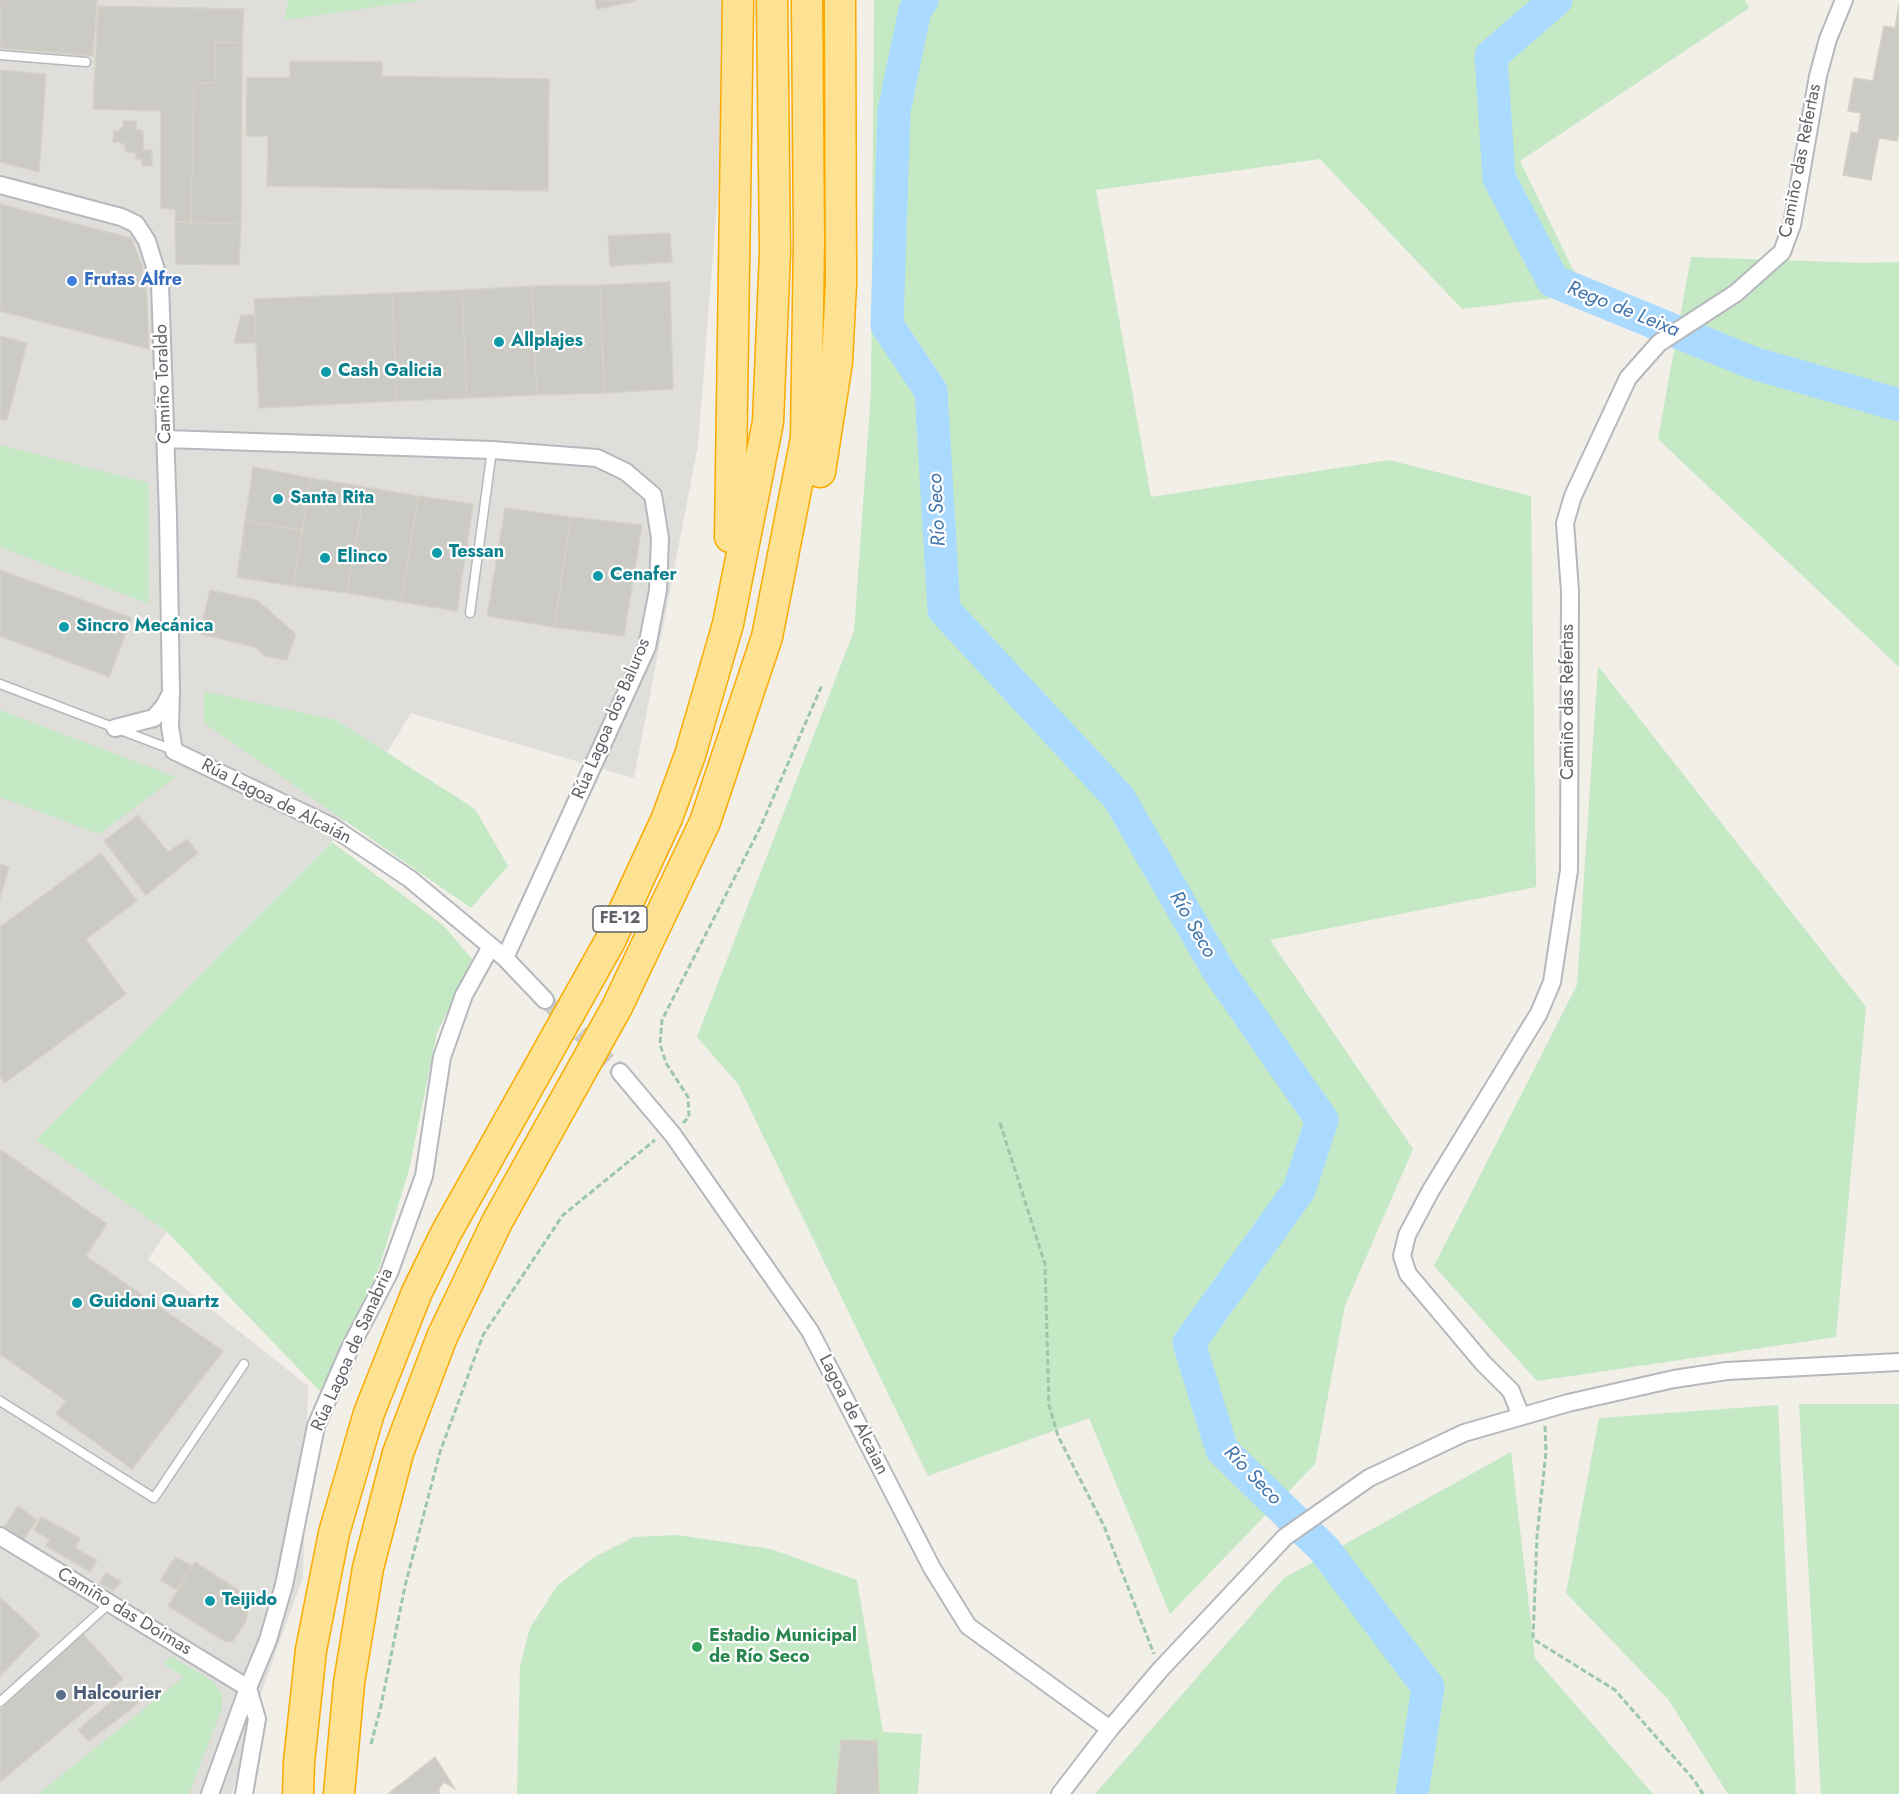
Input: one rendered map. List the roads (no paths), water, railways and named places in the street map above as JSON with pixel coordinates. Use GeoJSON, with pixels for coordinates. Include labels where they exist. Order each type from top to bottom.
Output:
{"type":"FeatureCollection","features":[{"type":"Feature","properties":{"kind":"highway"},"geometry":{"type":"LineString","coordinates":[[728,624],[733,441],[738,0]]}},
{"type":"Feature","properties":{"kind":"highway","name":"FE-12"},"geometry":{"type":"LineString","coordinates":[[298,1794],[299,1762],[311,1650],[334,1533],[369,1413],[417,1292],[446,1233],[610,941],[667,818],[690,755],[728,624],[768,422],[775,252],[772,0]]}},
{"type":"Feature","properties":{"kind":"highway","name":"FE-12"},"geometry":{"type":"LineString","coordinates":[[339,1794],[349,1683],[368,1568],[410,1421],[442,1337],[497,1222],[617,1007],[705,822],[767,637],[806,438],[809,239],[807,0]]}},
{"type":"Feature","properties":{"kind":"highway"},"geometry":{"type":"LineString","coordinates":[[767,637],[811,525],[837,362],[841,283],[840,0]]}},
{"type":"Feature","properties":{"kind":"street","name":"Camiño das Refertas"},"geometry":{"type":"LineString","coordinates":[[1521,1416],[1510,1391],[1482,1363],[1408,1275],[1402,1256],[1407,1235],[1431,1190],[1539,1012],[1552,982],[1569,870],[1570,591],[1565,523],[1573,496],[1628,378],[1659,343],[1736,293],[1782,252],[1792,225],[1818,76],[1828,39],[1844,0]]}},
{"type":"Feature","properties":{"kind":"street","name":"Camiño Toraldo"},"geometry":{"type":"LineString","coordinates":[[0,185],[122,217],[136,224],[147,241],[160,283],[166,439],[170,727],[174,751]]}},
{"type":"Feature","properties":{"kind":"street","name":"Rúa Lagoa dos Baluros"},"geometry":{"type":"LineString","coordinates":[[166,439],[492,450],[597,458],[626,472],[653,495],[660,538],[658,590],[647,647],[505,958]]}},
{"type":"Feature","properties":{"kind":"street"},"geometry":{"type":"LineString","coordinates":[[115,728],[154,718],[164,706],[171,692]]}},
{"type":"Feature","properties":{"kind":"street","name":"Rúa Lagoa de Alcaián"},"geometry":{"type":"LineString","coordinates":[[174,751],[331,826],[410,879],[490,948],[505,958],[545,1000]]}},
{"type":"Feature","properties":{"kind":"street","name":"Rúa Lagoa de Sanabria"},"geometry":{"type":"LineString","coordinates":[[210,1794],[268,1640],[284,1585],[316,1426],[350,1348],[389,1273],[423,1176],[442,1057],[464,995],[490,948]]}},
{"type":"Feature","properties":{"kind":"street","name":"Lagoa de Alcaian"},"geometry":{"type":"LineString","coordinates":[[620,1072],[671,1132],[810,1331],[932,1568],[968,1626],[1110,1729]]}},
{"type":"Feature","properties":{"kind":"street"},"geometry":{"type":"LineString","coordinates":[[1060,1794],[1110,1729],[1160,1670],[1285,1537],[1369,1478],[1464,1433],[1545,1409],[1674,1379],[1727,1371],[1899,1362]]}},
{"type":"Feature","properties":{"kind":"street","name":"Camiño das Doimas"},"geometry":{"type":"LineString","coordinates":[[0,1536],[249,1688]]}},
{"type":"Feature","properties":{"kind":"street"},"geometry":{"type":"LineString","coordinates":[[244,1794],[257,1719],[249,1688]]}},
{"type":"Feature","properties":{"kind":"lane"},"geometry":{"type":"LineString","coordinates":[[0,55],[86,62]]}},
{"type":"Feature","properties":{"kind":"lane"},"geometry":{"type":"LineString","coordinates":[[470,613],[492,450]]}},
{"type":"Feature","properties":{"kind":"lane","name":"Rúa Lagoa de Alcaián"},"geometry":{"type":"LineString","coordinates":[[0,684],[174,751]]}},
{"type":"Feature","properties":{"kind":"lane"},"geometry":{"type":"LineString","coordinates":[[0,1401],[154,1498],[244,1364]]}},
{"type":"Feature","properties":{"kind":"lane"},"geometry":{"type":"LineString","coordinates":[[0,1702],[110,1603]]}},
{"type":"Feature","properties":{"kind":"waterway","name":"Río Seco"},"geometry":{"type":"LineString","coordinates":[[922,0],[915,10],[894,111],[887,325],[931,391],[944,610],[1119,798],[1218,970],[1322,1120],[1299,1190],[1189,1343],[1222,1450],[1324,1549],[1428,1687],[1412,1794]]}},
{"type":"Feature","properties":{"kind":"waterway","name":"Rego de Leixa"},"geometry":{"type":"LineString","coordinates":[[1556,0],[1491,56],[1499,178],[1553,281],[1753,363],[1899,405]]}},
{"type":"Feature","properties":{"kind":"tunnel"},"geometry":{"type":"LineString","coordinates":[[545,1000],[620,1072]]}},
{"type":"Feature","properties":{"kind":"place","name":"Frutas Alfre"},"geometry":{"type":"Point","coordinates":[72,281]}},
{"type":"Feature","properties":{"kind":"place","name":"Allplajes"},"geometry":{"type":"Point","coordinates":[499,342]}},
{"type":"Feature","properties":{"kind":"place","name":"Cash Galicia"},"geometry":{"type":"Point","coordinates":[326,372]}},
{"type":"Feature","properties":{"kind":"place","name":"Santa Rita"},"geometry":{"type":"Point","coordinates":[278,499]}},
{"type":"Feature","properties":{"kind":"place","name":"Tessan"},"geometry":{"type":"Point","coordinates":[437,553]}},
{"type":"Feature","properties":{"kind":"place","name":"Elinco"},"geometry":{"type":"Point","coordinates":[325,558]}},
{"type":"Feature","properties":{"kind":"place","name":"Cenafer"},"geometry":{"type":"Point","coordinates":[598,576]}},
{"type":"Feature","properties":{"kind":"place","name":"Sincro Mecánica"},"geometry":{"type":"Point","coordinates":[64,627]}},
{"type":"Feature","properties":{"kind":"place","name":"Guidoni Quartz"},"geometry":{"type":"Point","coordinates":[77,1303]}},
{"type":"Feature","properties":{"kind":"place","name":"Teijido"},"geometry":{"type":"Point","coordinates":[210,1601]}},
{"type":"Feature","properties":{"kind":"place","name":"Estadio Municipal de Río Seco"},"geometry":{"type":"Point","coordinates":[697,1647]}},
{"type":"Feature","properties":{"kind":"place","name":"Halcourier"},"geometry":{"type":"Point","coordinates":[61,1695]}}]}
